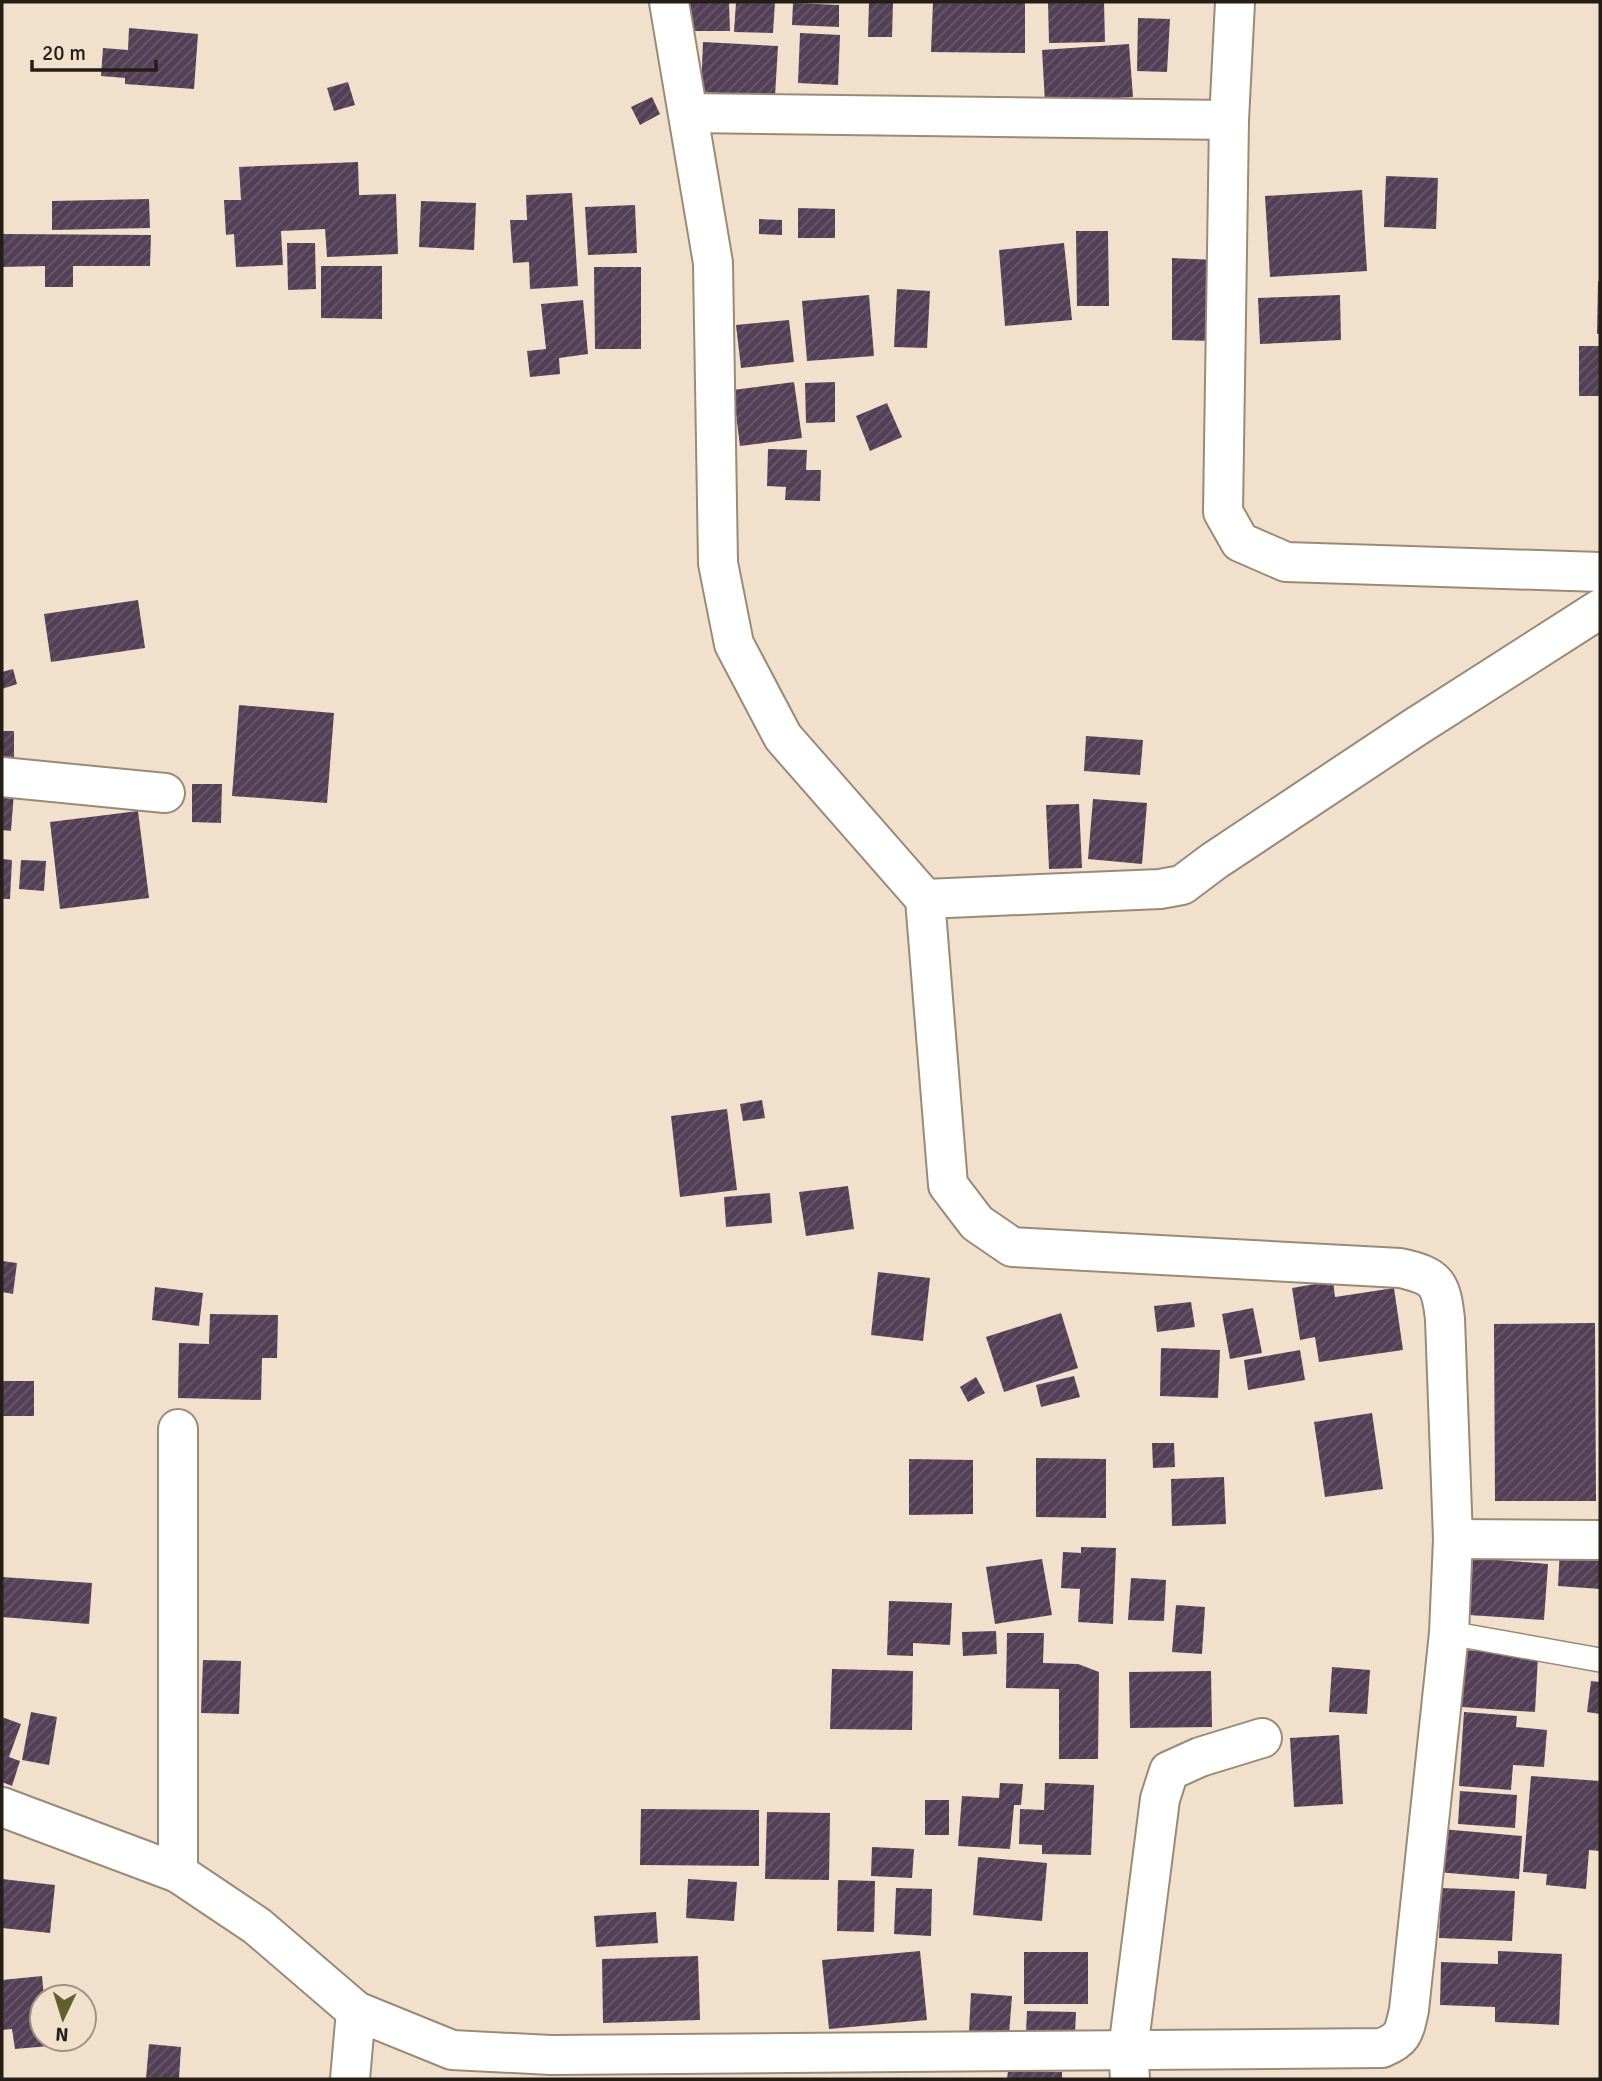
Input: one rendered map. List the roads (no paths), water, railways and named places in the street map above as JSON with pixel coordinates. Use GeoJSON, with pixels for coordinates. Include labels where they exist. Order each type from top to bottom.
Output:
{"type":"FeatureCollection","features":[{"type":"Feature","properties":{"kind":"street"},"geometry":{"type":"LineString","coordinates":[[2,1807],[177,1873],[257,1926],[356,2011],[452,2050],[551,2067],[1129,2065],[1382,2048],[1398,2041],[1405,2030],[1449,1633],[1453,1539],[1442,1292],[1426,1273],[1401,1268],[1012,1247],[977,1223],[948,1185],[925,899],[783,737],[734,645],[718,563],[713,263],[669,2]]}},
{"type":"Feature","properties":{"kind":"street"},"geometry":{"type":"LineString","coordinates":[[1234,2],[1229,120],[1223,512],[1240,542],[1286,562],[1600,572]]}},
{"type":"Feature","properties":{"kind":"street"},"geometry":{"type":"LineString","coordinates":[[688,113],[1229,120]]}},
{"type":"Feature","properties":{"kind":"street"},"geometry":{"type":"LineString","coordinates":[[925,899],[1160,889],[1182,885],[1392,743],[1600,609]]}},
{"type":"Feature","properties":{"kind":"street"},"geometry":{"type":"LineString","coordinates":[[2,777],[165,793]]}},
{"type":"Feature","properties":{"kind":"street"},"geometry":{"type":"LineString","coordinates":[[177,1873],[178,1429]]}},
{"type":"Feature","properties":{"kind":"street"},"geometry":{"type":"LineString","coordinates":[[1453,1539],[1600,1540]]}},
{"type":"Feature","properties":{"kind":"street"},"geometry":{"type":"LineString","coordinates":[[1129,2065],[1160,1799],[1169,1771],[1262,1738]]}},
{"type":"Feature","properties":{"kind":"street"},"geometry":{"type":"LineString","coordinates":[[350,2079],[356,2011]]}},
{"type":"Feature","properties":{"kind":"lane"},"geometry":{"type":"LineString","coordinates":[[1449,1633],[1600,1660]]}}]}
